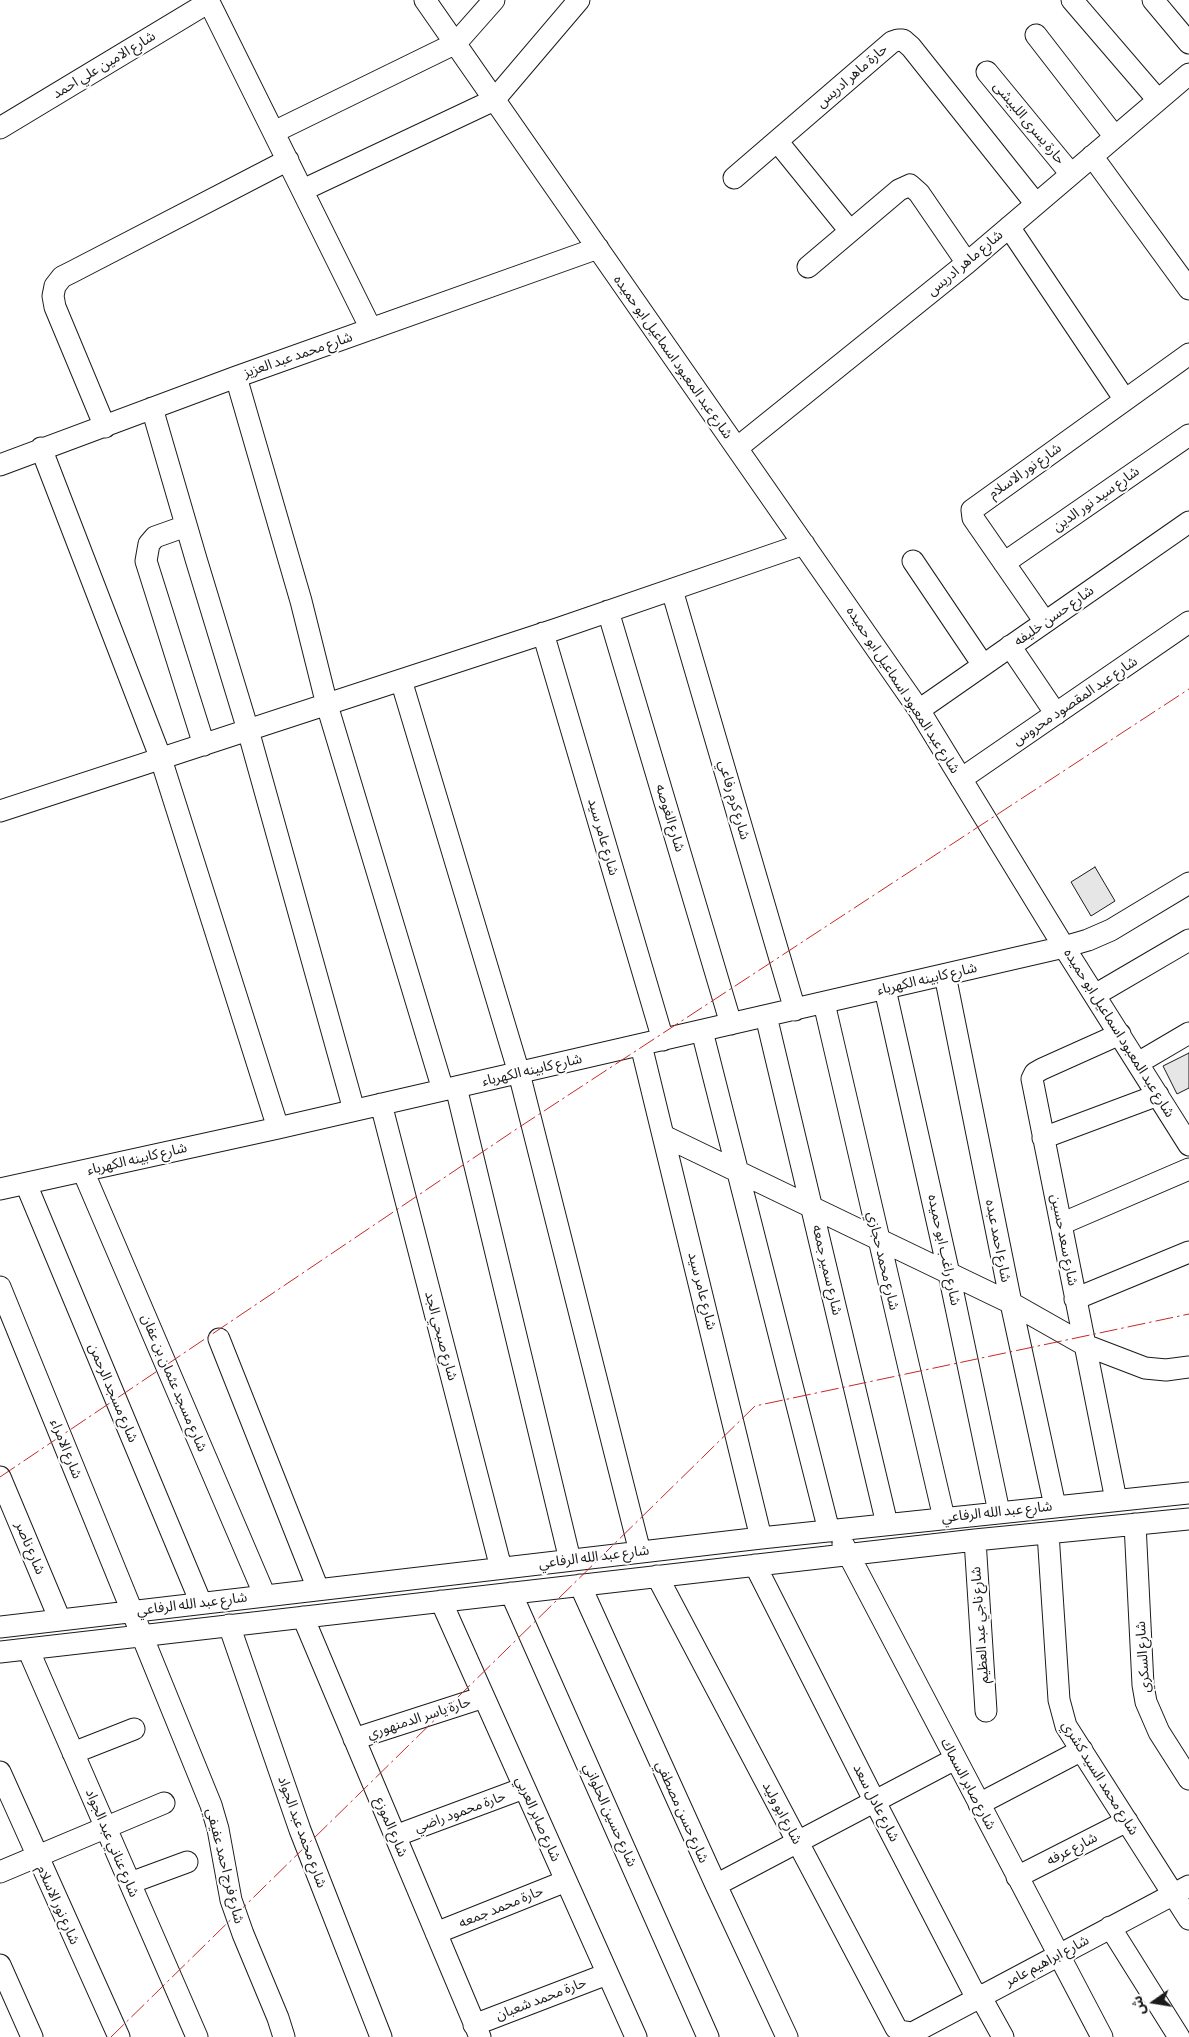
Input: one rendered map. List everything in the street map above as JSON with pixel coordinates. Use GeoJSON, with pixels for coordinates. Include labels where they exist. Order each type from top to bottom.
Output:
{"type":"FeatureCollection","features":[{"type":"Feature","properties":{"kind":"street","name":"شارع عبد المعبود اسماعيل ابو حميده"},"geometry":{"type":"LineString","coordinates":[[425,0],[919,710],[1064,947],[1158,1095],[1186,1135]]}},
{"type":"Feature","properties":{"kind":"street"},"geometry":{"type":"LineString","coordinates":[[274,132],[456,43],[494,0]]}},
{"type":"Feature","properties":{"kind":"street"},"geometry":{"type":"LineString","coordinates":[[303,190],[494,100],[579,0]]}},
{"type":"Feature","properties":{"kind":"street"},"geometry":{"type":"LineString","coordinates":[[1072,0],[1158,100]]}},
{"type":"Feature","properties":{"kind":"street"},"geometry":{"type":"LineString","coordinates":[[1153,0],[1189,43]]}},
{"type":"Feature","properties":{"kind":"street"},"geometry":{"type":"LineString","coordinates":[[208,1],[371,329]]}},
{"type":"Feature","properties":{"kind":"street","name":"شارع الامين علي احمد"},"geometry":{"type":"LineString","coordinates":[[0,128],[208,1]]}},
{"type":"Feature","properties":{"kind":"street"},"geometry":{"type":"LineString","coordinates":[[1036,35],[1115,137]]}},
{"type":"Feature","properties":{"kind":"street","name":"حارة ماهر ادريس"},"geometry":{"type":"LineString","coordinates":[[734,178],[892,42],[903,40],[1036,204]]}},
{"type":"Feature","properties":{"kind":"street","name":"حارة يسرى اللبيشى"},"geometry":{"type":"LineString","coordinates":[[987,72],[1072,174]]}},
{"type":"Feature","properties":{"kind":"street","name":"شارع ماهر ادريس"},"geometry":{"type":"LineString","coordinates":[[737,448],[967,263],[1189,74]]}},
{"type":"Feature","properties":{"kind":"street"},"geometry":{"type":"LineString","coordinates":[[777,141],[850,231]]}},
{"type":"Feature","properties":{"kind":"street"},"geometry":{"type":"LineString","coordinates":[[1092,156],[1189,289]]}},
{"type":"Feature","properties":{"kind":"street"},"geometry":{"type":"LineString","coordinates":[[105,427],[56,307],[53,296],[55,286],[62,277],[288,160]]}},
{"type":"Feature","properties":{"kind":"street"},"geometry":{"type":"LineString","coordinates":[[808,267],[899,190],[910,185],[919,194],[967,263]]}},
{"type":"Feature","properties":{"kind":"street"},"geometry":{"type":"LineString","coordinates":[[1009,227],[1125,400]]}},
{"type":"Feature","properties":{"kind":"street","name":"شارع محمد عبد العزيز"},"geometry":{"type":"LineString","coordinates":[[0,465],[41,448],[105,427],[236,377],[598,248]]}},
{"type":"Feature","properties":{"kind":"street","name":"شارع نور الاسلام"},"geometry":{"type":"LineString","coordinates":[[1044,622],[973,518],[972,512],[974,507],[1189,354]]}},
{"type":"Feature","properties":{"kind":"street"},"geometry":{"type":"LineString","coordinates":[[236,377],[302,601],[327,705],[449,1089],[570,1560]]}},
{"type":"Feature","properties":{"kind":"street"},"geometry":{"type":"LineString","coordinates":[[152,408],[248,730],[354,1110]]}},
{"type":"Feature","properties":{"kind":"street","name":"شارع سيد نور الدين"},"geometry":{"type":"LineString","coordinates":[[1004,564],[1189,436]]}},
{"type":"Feature","properties":{"kind":"street"},"geometry":{"type":"LineString","coordinates":[[41,448],[162,759],[278,1128]]}},
{"type":"Feature","properties":{"kind":"street","name":"شارع حسن خليفه"},"geometry":{"type":"LineString","coordinates":[[919,710],[1189,522]]}},
{"type":"Feature","properties":{"kind":"street"},"geometry":{"type":"LineString","coordinates":[[186,526],[155,538],[148,544],[146,561],[204,745]]}},
{"type":"Feature","properties":{"kind":"street"},"geometry":{"type":"LineString","coordinates":[[0,811],[544,634],[804,544]]}},
{"type":"Feature","properties":{"kind":"street"},"geometry":{"type":"LineString","coordinates":[[913,561],[983,665]]}},
{"type":"Feature","properties":{"kind":"street","name":"شارع كرم رفاعي"},"geometry":{"type":"LineString","coordinates":[[672,590],[795,1010]]}},
{"type":"Feature","properties":{"kind":"street","name":"شارع الغوصه"},"geometry":{"type":"LineString","coordinates":[[608,611],[731,1024]]}},
{"type":"Feature","properties":{"kind":"street","name":"شارع عبد المقصود محروس"},"geometry":{"type":"LineString","coordinates":[[961,779],[1189,622]]}},
{"type":"Feature","properties":{"kind":"street","name":"شارع عامر سيد"},"geometry":{"type":"LineString","coordinates":[[544,634],[663,1040]]}},
{"type":"Feature","properties":{"kind":"street"},"geometry":{"type":"LineString","coordinates":[[1010,646],[1056,714]]}},
{"type":"Feature","properties":{"kind":"street"},"geometry":{"type":"LineString","coordinates":[[401,680],[518,1073],[640,1552]]}},
{"type":"Feature","properties":{"kind":"street","name":"شارع كابينه الكهرباء"},"geometry":{"type":"LineString","coordinates":[[0,1189],[278,1128],[1064,947],[1112,930],[1189,884]]}},
{"type":"Feature","properties":{"kind":"street"},"geometry":{"type":"LineString","coordinates":[[1095,995],[1189,940]]}},
{"type":"Feature","properties":{"kind":"street","name":"شارع احمد عبده"},"geometry":{"type":"LineString","coordinates":[[945,975],[1011,1303],[1055,1506]]}},
{"type":"Feature","properties":{"kind":"street","name":"شارع راغب ابو حميده"},"geometry":{"type":"LineString","coordinates":[[884,989],[949,1274],[999,1512]]}},
{"type":"Feature","properties":{"kind":"street","name":"شارع محمد حجازي"},"geometry":{"type":"LineString","coordinates":[[824,1003],[944,1518]]}},
{"type":"Feature","properties":{"kind":"street","name":"شارع سمير جمعه"},"geometry":{"type":"LineString","coordinates":[[766,1016],[887,1524]]}},
{"type":"Feature","properties":{"kind":"street","name":"شارع صابر السماك"},"geometry":{"type":"LineString","coordinates":[[702,1031],[737,1172],[832,1530],[849,1555],[1102,2037]]}},
{"type":"Feature","properties":{"kind":"street"},"geometry":{"type":"LineString","coordinates":[[1138,1063],[1189,1033]]}},
{"type":"Feature","properties":{"kind":"street","name":"شارع سعد حسين"},"geometry":{"type":"LineString","coordinates":[[1116,1500],[1032,1087],[1032,1079],[1042,1069],[1120,1034]]}},
{"type":"Feature","properties":{"kind":"street","name":"شارع عامر سيد"},"geometry":{"type":"LineString","coordinates":[[641,1045],[761,1538]]}},
{"type":"Feature","properties":{"kind":"street"},"geometry":{"type":"LineString","coordinates":[[1043,1138],[1158,1095]]}},
{"type":"Feature","properties":{"kind":"street","name":"شارع صبحي الجد"},"geometry":{"type":"LineString","coordinates":[[381,1104],[501,1568]]}},
{"type":"Feature","properties":{"kind":"street"},"geometry":{"type":"LineString","coordinates":[[664,1136],[1011,1303],[1085,1346],[1146,1368],[1166,1370],[1189,1367]]}},
{"type":"Feature","properties":{"kind":"street"},"geometry":{"type":"LineString","coordinates":[[1061,1224],[1189,1169]]}},
{"type":"Feature","properties":{"kind":"street","name":"شارع مسجد عثمان بن عفان"},"geometry":{"type":"LineString","coordinates":[[83,1171],[265,1596]]}},
{"type":"Feature","properties":{"kind":"street","name":"شارع مسجد الرحمن"},"geometry":{"type":"LineString","coordinates":[[26,1184],[201,1603]]}},
{"type":"Feature","properties":{"kind":"street"},"geometry":{"type":"LineString","coordinates":[[1075,1298],[1189,1252]]}},
{"type":"Feature","properties":{"kind":"street","name":"شارع الامراء"},"geometry":{"type":"LineString","coordinates":[[0,1287],[132,1611]]}},
{"type":"Feature","properties":{"kind":"street"},"geometry":{"type":"LineString","coordinates":[[219,1339],[318,1589]]}},
{"type":"Feature","properties":{"kind":"street","name":"شارع ناصر"},"geometry":{"type":"LineString","coordinates":[[0,1477],[60,1620]]}},
{"type":"Feature","properties":{"kind":"street","name":"شارع عبد الله الرفاعي"},"geometry":{"type":"LineString","coordinates":[[0,1627],[761,1538],[1189,1493]]}},
{"type":"Feature","properties":{"kind":"street","name":"شارع عبد الله الرفاعي"},"geometry":{"type":"LineString","coordinates":[[0,1652],[975,1540],[1189,1519]]}},
{"type":"Feature","properties":{"kind":"street","name":"شارع السكري"},"geometry":{"type":"LineString","coordinates":[[1135,1524],[1143,1685],[1146,1702],[1159,1732],[1189,1779]]}},
{"type":"Feature","properties":{"kind":"street","name":"شارع محمد السيد كشري"},"geometry":{"type":"LineString","coordinates":[[1048,1532],[1059,1700],[1066,1726],[1126,1821],[1181,1890],[1189,1918]]}},
{"type":"Feature","properties":{"kind":"street","name":"شارع ناجي عبد العظيم"},"geometry":{"type":"LineString","coordinates":[[975,1540],[986,1711]]}},
{"type":"Feature","properties":{"kind":"street","name":"شارع عادل سعد"},"geometry":{"type":"LineString","coordinates":[[755,1565],[972,1989],[983,2001],[1003,2037]]}},
{"type":"Feature","properties":{"kind":"street","name":"شارع ابو وليد"},"geometry":{"type":"LineString","coordinates":[[657,1576],[896,2028],[900,2032],[911,2036]]}},
{"type":"Feature","properties":{"kind":"street","name":"شارع حسن مصطفي"},"geometry":{"type":"LineString","coordinates":[[580,1585],[787,2037]]}},
{"type":"Feature","properties":{"kind":"street","name":"شارع حسين الحلواني"},"geometry":{"type":"LineString","coordinates":[[511,1593],[708,2037]]}},
{"type":"Feature","properties":{"kind":"street","name":"شارع صابر العربي"},"geometry":{"type":"LineString","coordinates":[[441,1601],[636,2037]]}},
{"type":"Feature","properties":{"kind":"street","name":"شارع فرج احمد عفيفي"},"geometry":{"type":"LineString","coordinates":[[132,1611],[210,1805],[218,1829],[231,1900],[243,1934],[275,2009],[284,2037]]}},
{"type":"Feature","properties":{"kind":"street","name":"شارع الموزع"},"geometry":{"type":"LineString","coordinates":[[303,1617],[477,2031]]}},
{"type":"Feature","properties":{"kind":"street","name":"شارع محمد عبد الجواد"},"geometry":{"type":"LineString","coordinates":[[229,1625],[300,1830],[381,2037]]}},
{"type":"Feature","properties":{"kind":"street","name":"شارع عناني عبد الجواد"},"geometry":{"type":"LineString","coordinates":[[28,1648],[194,2036]]}},
{"type":"Feature","properties":{"kind":"street","name":"حارة ياسر الدمنهوري"},"geometry":{"type":"LineString","coordinates":[[354,1739],[484,1697]]}},
{"type":"Feature","properties":{"kind":"street"},"geometry":{"type":"LineString","coordinates":[[73,1753],[134,1729]]}},
{"type":"Feature","properties":{"kind":"street"},"geometry":{"type":"LineString","coordinates":[[979,1804],[1082,1750]]}},
{"type":"Feature","properties":{"kind":"street"},"geometry":{"type":"LineString","coordinates":[[716,1885],[798,1844],[956,1759]]}},
{"type":"Feature","properties":{"kind":"street","name":"شارع نور الاسلام"},"geometry":{"type":"LineString","coordinates":[[0,1772],[119,2037]]}},
{"type":"Feature","properties":{"kind":"street","name":"حارة محمود راضي"},"geometry":{"type":"LineString","coordinates":[[395,1836],[524,1788]]}},
{"type":"Feature","properties":{"kind":"street"},"geometry":{"type":"LineString","coordinates":[[0,1872],[37,1858],[105,1826],[164,1803]]}},
{"type":"Feature","properties":{"kind":"street","name":"شارع عرفه"},"geometry":{"type":"LineString","coordinates":[[1017,1877],[1126,1821]]}},
{"type":"Feature","properties":{"kind":"street"},"geometry":{"type":"LineString","coordinates":[[130,1883],[187,1862]]}},
{"type":"Feature","properties":{"kind":"street","name":"حارة محمد جمعه"},"geometry":{"type":"LineString","coordinates":[[436,1933],[566,1881]]}},
{"type":"Feature","properties":{"kind":"street","name":"شارع ابراهيم عامر"},"geometry":{"type":"LineString","coordinates":[[911,2036],[1181,1890]]}},
{"type":"Feature","properties":{"kind":"street"},"geometry":{"type":"LineString","coordinates":[[1110,1928],[1179,2037]]}},
{"type":"Feature","properties":{"kind":"street"},"geometry":{"type":"LineString","coordinates":[[0,1964],[32,2037]]}},
{"type":"Feature","properties":{"kind":"street","name":"حارة محمد شعبان"},"geometry":{"type":"LineString","coordinates":[[477,2031],[607,1974]]}},
{"type":"Feature","properties":{"kind":"building"},"geometry":{"type":"Polygon","coordinates":[[[1095,867],[1115,901],[1091,916],[1071,882],[1095,867]]]}},
{"type":"Feature","properties":{"kind":"building"},"geometry":{"type":"Polygon","coordinates":[[[1189,1053],[1189,1088],[1177,1094],[1163,1066],[1189,1053]]]}},
{"type":"Feature","properties":{"kind":"power"},"geometry":{"type":"LineString","coordinates":[[0,1477],[518,1128],[1189,689]]}},
{"type":"Feature","properties":{"kind":"power"},"geometry":{"type":"LineString","coordinates":[[111,2037],[755,1406],[1189,1314]]}}]}
